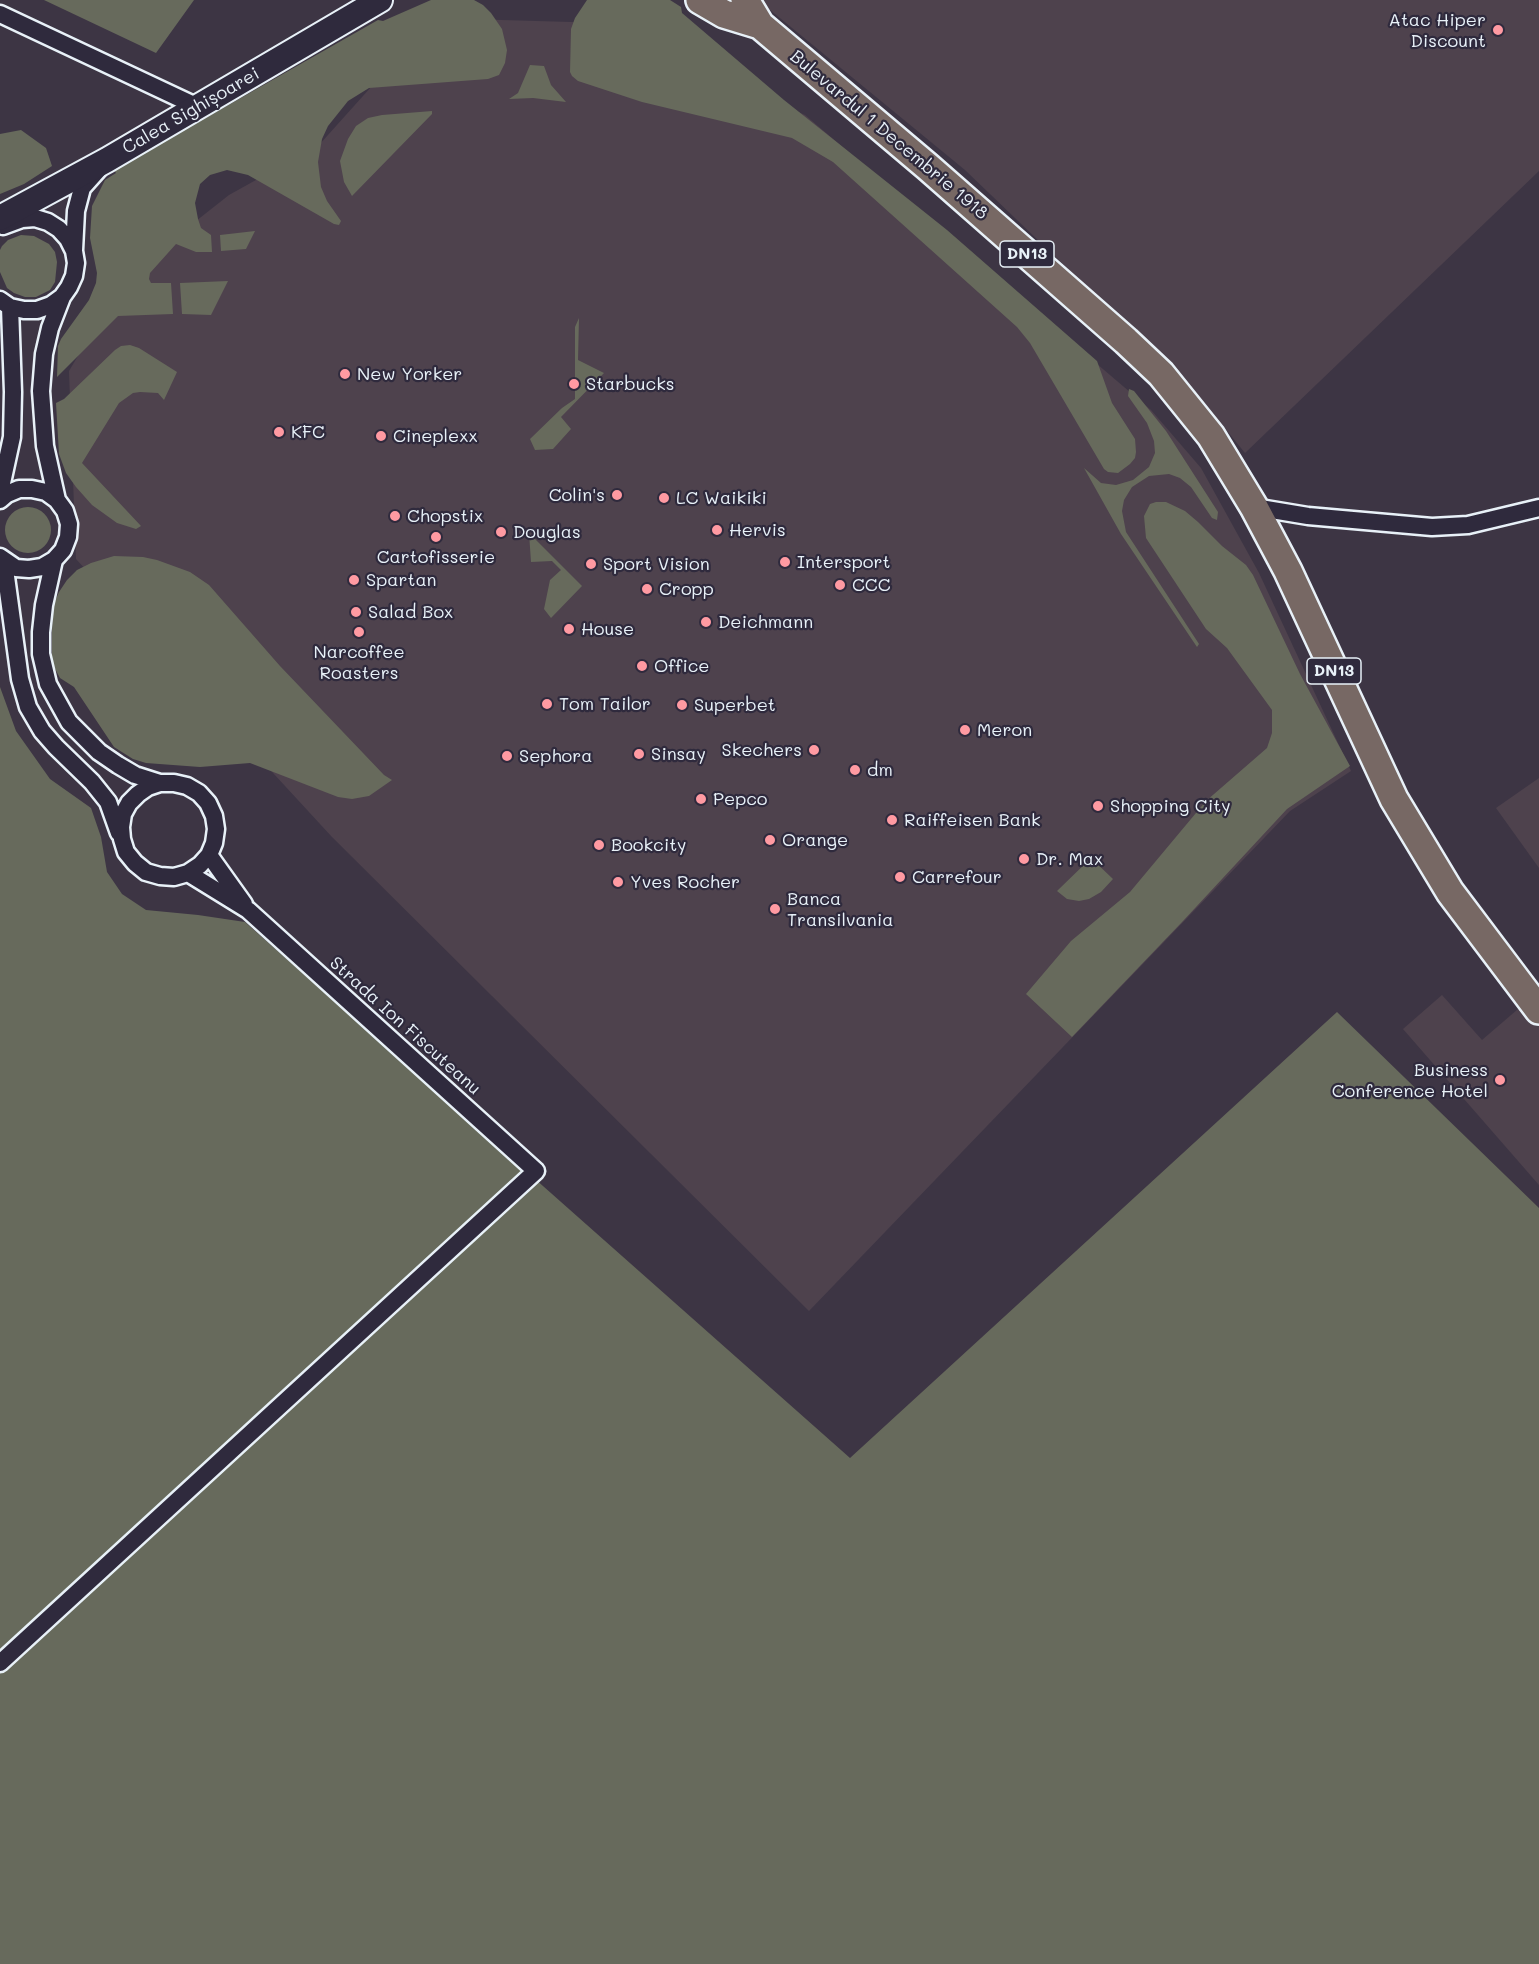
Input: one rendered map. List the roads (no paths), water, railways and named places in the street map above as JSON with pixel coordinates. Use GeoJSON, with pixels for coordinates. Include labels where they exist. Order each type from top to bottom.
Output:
{"type":"FeatureCollection","features":[{"type":"Feature","properties":{"kind":"main road","name":"Calea Sighișoarei"},"geometry":{"type":"LineString","coordinates":[[4,221],[380,0]]}},
{"type":"Feature","properties":{"kind":"main road","name":"Bulevardul 1 Decembrie 1918"},"geometry":{"type":"LineString","coordinates":[[700,0],[724,14],[760,25]]}},
{"type":"Feature","properties":{"kind":"main road","name":"Bulevardul 1 Decembrie 1918"},"geometry":{"type":"LineString","coordinates":[[745,0],[760,25],[937,174],[1152,365],[1211,436],[1254,507],[1288,572],[1394,799],[1450,892],[1539,1010]]}},
{"type":"Feature","properties":{"kind":"street"},"geometry":{"type":"LineString","coordinates":[[0,14],[198,107]]}},
{"type":"Feature","properties":{"kind":"street"},"geometry":{"type":"LineString","coordinates":[[57,500],[45,446],[41,391],[44,354],[50,328],[62,297],[74,276],[76,212],[82,188],[107,160]]}},
{"type":"Feature","properties":{"kind":"street"},"geometry":{"type":"LineString","coordinates":[[4,221],[35,218],[48,222],[68,239],[74,251]]}},
{"type":"Feature","properties":{"kind":"street"},"geometry":{"type":"LineString","coordinates":[[0,492],[12,437],[13,392],[5,303],[24,310],[38,310],[62,297]]}},
{"type":"Feature","properties":{"kind":"street"},"geometry":{"type":"LineString","coordinates":[[0,500],[19,489],[46,492],[57,500],[65,511],[69,524],[66,544],[54,560],[42,567],[16,568],[2,559]]}},
{"type":"Feature","properties":{"kind":"street"},"geometry":{"type":"LineString","coordinates":[[1254,507],[1308,516],[1432,527],[1468,525],[1539,508]]}},
{"type":"Feature","properties":{"kind":"street"},"geometry":{"type":"LineString","coordinates":[[2,559],[20,679],[28,707],[49,739],[92,782],[108,802],[126,852],[135,863],[146,872],[160,876],[174,877],[188,873],[209,855],[214,843],[216,829],[214,816],[208,803],[199,793],[187,786],[160,783],[135,775],[118,765],[94,747],[69,722],[48,684],[41,654],[41,632],[44,605],[54,560]]}},
{"type":"Feature","properties":{"kind":"street"},"geometry":{"type":"LineString","coordinates":[[122,839],[123,814],[129,803],[148,787],[160,783]]}},
{"type":"Feature","properties":{"kind":"street","name":"Strada Ion Fiscuteanu"},"geometry":{"type":"LineString","coordinates":[[209,855],[248,910]]}},
{"type":"Feature","properties":{"kind":"street","name":"Strada Ion Fiscuteanu"},"geometry":{"type":"LineString","coordinates":[[0,1663],[536,1171],[248,910],[188,873]]}},
{"type":"Feature","properties":{"kind":"place","name":"Atac Hiper Discount"},"geometry":{"type":"Point","coordinates":[1498,30]}},
{"type":"Feature","properties":{"kind":"place","name":"New Yorker"},"geometry":{"type":"Point","coordinates":[345,374]}},
{"type":"Feature","properties":{"kind":"place","name":"Starbucks"},"geometry":{"type":"Point","coordinates":[574,384]}},
{"type":"Feature","properties":{"kind":"place","name":"KFC"},"geometry":{"type":"Point","coordinates":[279,432]}},
{"type":"Feature","properties":{"kind":"place","name":"Cineplexx"},"geometry":{"type":"Point","coordinates":[381,436]}},
{"type":"Feature","properties":{"kind":"place","name":"Colin's"},"geometry":{"type":"Point","coordinates":[617,495]}},
{"type":"Feature","properties":{"kind":"place","name":"LC Waikiki"},"geometry":{"type":"Point","coordinates":[664,498]}},
{"type":"Feature","properties":{"kind":"place","name":"Chopstix"},"geometry":{"type":"Point","coordinates":[395,516]}},
{"type":"Feature","properties":{"kind":"place","name":"Hervis"},"geometry":{"type":"Point","coordinates":[717,530]}},
{"type":"Feature","properties":{"kind":"place","name":"Douglas"},"geometry":{"type":"Point","coordinates":[501,532]}},
{"type":"Feature","properties":{"kind":"place","name":"Cartofisserie"},"geometry":{"type":"Point","coordinates":[436,537]}},
{"type":"Feature","properties":{"kind":"place","name":"Intersport"},"geometry":{"type":"Point","coordinates":[785,562]}},
{"type":"Feature","properties":{"kind":"place","name":"Sport Vision"},"geometry":{"type":"Point","coordinates":[591,564]}},
{"type":"Feature","properties":{"kind":"place","name":"Spartan"},"geometry":{"type":"Point","coordinates":[354,580]}},
{"type":"Feature","properties":{"kind":"place","name":"CCC"},"geometry":{"type":"Point","coordinates":[840,585]}},
{"type":"Feature","properties":{"kind":"place","name":"Cropp"},"geometry":{"type":"Point","coordinates":[647,589]}},
{"type":"Feature","properties":{"kind":"place","name":"Salad Box"},"geometry":{"type":"Point","coordinates":[356,612]}},
{"type":"Feature","properties":{"kind":"place","name":"Deichmann"},"geometry":{"type":"Point","coordinates":[706,622]}},
{"type":"Feature","properties":{"kind":"place","name":"House"},"geometry":{"type":"Point","coordinates":[569,629]}},
{"type":"Feature","properties":{"kind":"place","name":"Narcoffee Roasters"},"geometry":{"type":"Point","coordinates":[359,632]}},
{"type":"Feature","properties":{"kind":"place","name":"Office"},"geometry":{"type":"Point","coordinates":[642,666]}},
{"type":"Feature","properties":{"kind":"place","name":"Tom Tailor"},"geometry":{"type":"Point","coordinates":[547,704]}},
{"type":"Feature","properties":{"kind":"place","name":"Superbet"},"geometry":{"type":"Point","coordinates":[682,705]}},
{"type":"Feature","properties":{"kind":"place","name":"Meron"},"geometry":{"type":"Point","coordinates":[965,730]}},
{"type":"Feature","properties":{"kind":"place","name":"Skechers"},"geometry":{"type":"Point","coordinates":[814,750]}},
{"type":"Feature","properties":{"kind":"place","name":"Sinsay"},"geometry":{"type":"Point","coordinates":[639,754]}},
{"type":"Feature","properties":{"kind":"place","name":"Sephora"},"geometry":{"type":"Point","coordinates":[507,756]}},
{"type":"Feature","properties":{"kind":"place","name":"dm"},"geometry":{"type":"Point","coordinates":[855,770]}},
{"type":"Feature","properties":{"kind":"place","name":"Pepco"},"geometry":{"type":"Point","coordinates":[701,799]}},
{"type":"Feature","properties":{"kind":"place","name":"Shopping City"},"geometry":{"type":"Point","coordinates":[1098,806]}},
{"type":"Feature","properties":{"kind":"place","name":"Raiffeisen Bank"},"geometry":{"type":"Point","coordinates":[892,820]}},
{"type":"Feature","properties":{"kind":"place","name":"Orange"},"geometry":{"type":"Point","coordinates":[770,840]}},
{"type":"Feature","properties":{"kind":"place","name":"Bookcity"},"geometry":{"type":"Point","coordinates":[599,845]}},
{"type":"Feature","properties":{"kind":"place","name":"Dr. Max"},"geometry":{"type":"Point","coordinates":[1024,859]}},
{"type":"Feature","properties":{"kind":"place","name":"Carrefour"},"geometry":{"type":"Point","coordinates":[900,877]}},
{"type":"Feature","properties":{"kind":"place","name":"Yves Rocher"},"geometry":{"type":"Point","coordinates":[618,882]}},
{"type":"Feature","properties":{"kind":"place","name":"Banca Transilvania"},"geometry":{"type":"Point","coordinates":[775,909]}},
{"type":"Feature","properties":{"kind":"place","name":"Business Conference Hotel"},"geometry":{"type":"Point","coordinates":[1500,1080]}}]}
